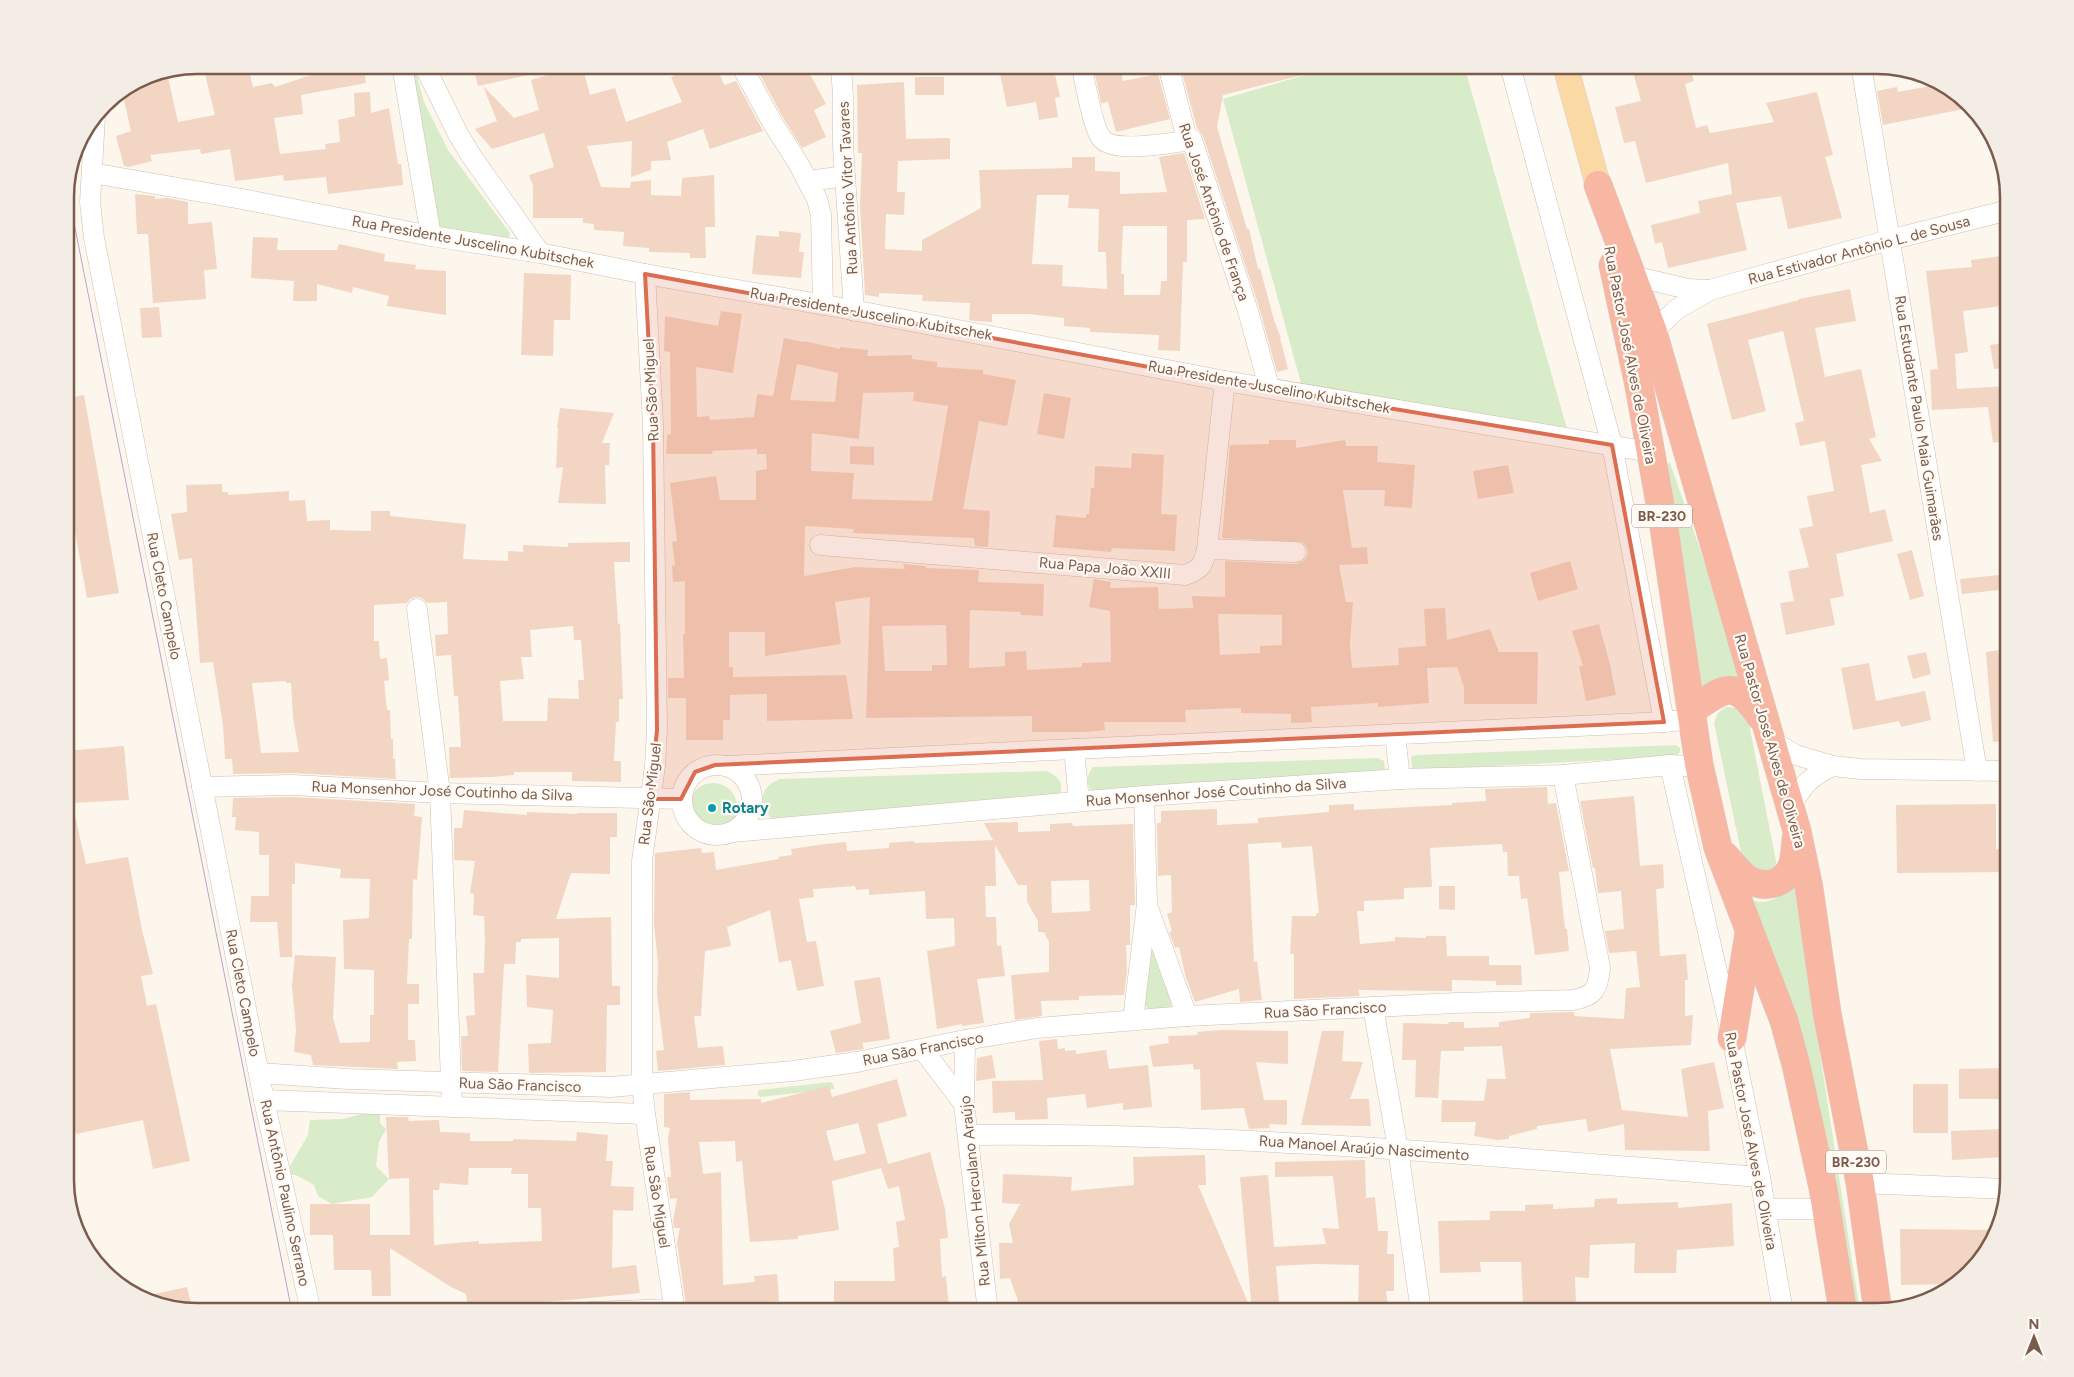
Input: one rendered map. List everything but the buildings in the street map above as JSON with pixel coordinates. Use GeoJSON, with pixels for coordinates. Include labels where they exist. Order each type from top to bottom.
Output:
{"type":"FeatureCollection","features":[{"type":"Feature","properties":{"kind":"highway","name":"Rua Pastor José Alves de Oliveira"},"geometry":{"type":"LineString","coordinates":[[1598,185],[1653,332],[1794,819],[1808,888],[1827,1013],[1860,1183],[1877,1303]]}},
{"type":"Feature","properties":{"kind":"highway","name":"Rua Pastor José Alves de Oliveira"},"geometry":{"type":"LineString","coordinates":[[1598,185],[1601,212],[1627,327],[1663,521],[1700,767],[1718,848],[1784,1021],[1794,1056],[1826,1210],[1842,1303]]}},
{"type":"Feature","properties":{"kind":"highway"},"geometry":{"type":"LineString","coordinates":[[1692,715],[1720,692],[1736,690],[1745,697],[1768,731]]}},
{"type":"Feature","properties":{"kind":"highway"},"geometry":{"type":"LineString","coordinates":[[1718,848],[1746,878],[1762,885],[1775,884],[1786,876],[1792,866],[1794,819]]}},
{"type":"Feature","properties":{"kind":"highway"},"geometry":{"type":"LineString","coordinates":[[1732,1038],[1750,931]]}},
{"type":"Feature","properties":{"kind":"main road","name":"Rua Pastor José Alves de Oliveira"},"geometry":{"type":"LineString","coordinates":[[1567,74],[1598,185]]}},
{"type":"Feature","properties":{"kind":"street"},"geometry":{"type":"LineString","coordinates":[[404,74],[431,236]]}},
{"type":"Feature","properties":{"kind":"street"},"geometry":{"type":"LineString","coordinates":[[428,74],[472,157],[540,253]]}},
{"type":"Feature","properties":{"kind":"street"},"geometry":{"type":"LineString","coordinates":[[747,74],[817,199],[821,215],[823,305]]}},
{"type":"Feature","properties":{"kind":"street","name":"Rua Antônio Vitor Tavares"},"geometry":{"type":"LineString","coordinates":[[841,74],[845,176],[854,310]]}},
{"type":"Feature","properties":{"kind":"street"},"geometry":{"type":"LineString","coordinates":[[1083,74],[1096,128],[1102,139],[1113,146],[1129,147],[1192,140]]}},
{"type":"Feature","properties":{"kind":"street","name":"Rua José Antônio de França"},"geometry":{"type":"LineString","coordinates":[[1170,74],[1186,135],[1192,140],[1248,311],[1269,387]]}},
{"type":"Feature","properties":{"kind":"street"},"geometry":{"type":"LineString","coordinates":[[1512,74],[1612,445],[1664,722]]}},
{"type":"Feature","properties":{"kind":"street","name":"Rua Estudante Paulo Maia Guimarães"},"geometry":{"type":"LineString","coordinates":[[1862,74],[1977,771]]}},
{"type":"Feature","properties":{"kind":"street","name":"Rua Cleto Campelo"},"geometry":{"type":"LineString","coordinates":[[94,128],[90,202],[94,238],[259,1073]]}},
{"type":"Feature","properties":{"kind":"street","name":"Rua Presidente Juscelino Kubitschek"},"geometry":{"type":"LineString","coordinates":[[92,173],[242,199],[431,236],[540,253],[645,274],[854,310],[1225,381],[1650,452]]}},
{"type":"Feature","properties":{"kind":"street"},"geometry":{"type":"LineString","coordinates":[[808,181],[845,176]]}},
{"type":"Feature","properties":{"kind":"street","name":"Rua Estivador Antônio L. de Sousa"},"geometry":{"type":"LineString","coordinates":[[1653,332],[1677,309],[1710,290],[1889,240],[2000,212]]}},
{"type":"Feature","properties":{"kind":"street","name":"Rua São Miguel"},"geometry":{"type":"LineString","coordinates":[[645,274],[653,424],[658,730],[642,860],[642,1084],[673,1303]]}},
{"type":"Feature","properties":{"kind":"street","name":"Rua Estivador Antônio L. de Sousa"},"geometry":{"type":"LineString","coordinates":[[1633,276],[1688,289],[1710,290]]}},
{"type":"Feature","properties":{"kind":"street","name":"Rua Papa João XXIII"},"geometry":{"type":"LineString","coordinates":[[820,545],[1185,575],[1194,572],[1203,565],[1207,549],[1225,381]]}},
{"type":"Feature","properties":{"kind":"street"},"geometry":{"type":"LineString","coordinates":[[1207,549],[1296,552]]}},
{"type":"Feature","properties":{"kind":"street"},"geometry":{"type":"LineString","coordinates":[[417,609],[440,793],[452,1107]]}},
{"type":"Feature","properties":{"kind":"street"},"geometry":{"type":"LineString","coordinates":[[726,766],[744,777],[752,796],[752,806],[748,816],[742,825],[733,832],[715,835],[697,830],[688,822],[683,811],[681,799],[683,789],[688,779],[695,772],[715,765],[1664,722],[1692,715]]}},
{"type":"Feature","properties":{"kind":"street"},"geometry":{"type":"LineString","coordinates":[[1768,731],[1796,755],[1833,766],[1860,769],[2000,772]]}},
{"type":"Feature","properties":{"kind":"street"},"geometry":{"type":"LineString","coordinates":[[1395,734],[1400,779]]}},
{"type":"Feature","properties":{"kind":"street"},"geometry":{"type":"LineString","coordinates":[[1074,749],[1079,801]]}},
{"type":"Feature","properties":{"kind":"street","name":"Rua Monsenhor José Coutinho da Silva"},"geometry":{"type":"LineString","coordinates":[[733,832],[1144,796],[1400,779],[1563,775],[1670,765],[1700,767]]}},
{"type":"Feature","properties":{"kind":"street","name":"Rua Pastor José Alves de Oliveira"},"geometry":{"type":"LineString","coordinates":[[1670,765],[1732,1038],[1766,1209],[1782,1303]]}},
{"type":"Feature","properties":{"kind":"street"},"geometry":{"type":"LineString","coordinates":[[1794,819],[1803,786],[1815,774],[1833,766]]}},
{"type":"Feature","properties":{"kind":"street","name":"Rua São Francisco"},"geometry":{"type":"LineString","coordinates":[[259,1073],[451,1083],[611,1088],[794,1071],[923,1050],[965,1040],[1037,1028],[1187,1016],[1586,998],[1596,989],[1600,968],[1563,775]]}},
{"type":"Feature","properties":{"kind":"street","name":"Rua Monsenhor José Coutinho da Silva"},"geometry":{"type":"LineString","coordinates":[[202,787],[293,785],[440,793],[681,799]]}},
{"type":"Feature","properties":{"kind":"street"},"geometry":{"type":"LineString","coordinates":[[1133,1020],[1147,904],[1144,796]]}},
{"type":"Feature","properties":{"kind":"street"},"geometry":{"type":"LineString","coordinates":[[1147,904],[1187,1016]]}},
{"type":"Feature","properties":{"kind":"street"},"geometry":{"type":"LineString","coordinates":[[1373,1007],[1398,1150],[1420,1303]]}},
{"type":"Feature","properties":{"kind":"street","name":"Rua Milton Herculano Araújo"},"geometry":{"type":"LineString","coordinates":[[965,1040],[964,1104],[987,1303]]}},
{"type":"Feature","properties":{"kind":"street"},"geometry":{"type":"LineString","coordinates":[[923,1050],[964,1104]]}},
{"type":"Feature","properties":{"kind":"street","name":"Rua Antônio Paulino Serrano"},"geometry":{"type":"LineString","coordinates":[[259,1073],[309,1303]]}},
{"type":"Feature","properties":{"kind":"street","name":"Rua São Francisco"},"geometry":{"type":"LineString","coordinates":[[264,1100],[645,1114]]}},
{"type":"Feature","properties":{"kind":"street","name":"Rua Manoel Araújo Nascimento"},"geometry":{"type":"LineString","coordinates":[[968,1135],[1079,1134],[1194,1138],[1398,1150],[1760,1177]]}},
{"type":"Feature","properties":{"kind":"street"},"geometry":{"type":"LineString","coordinates":[[1860,1183],[1999,1189]]}},
{"type":"Feature","properties":{"kind":"street"},"geometry":{"type":"LineString","coordinates":[[1766,1209],[1826,1210]]}},
{"type":"Feature","properties":{"kind":"highlighted area"},"geometry":{"type":"Polygon","coordinates":[[[645,274],[1225,381],[1612,445],[1664,722],[715,765],[695,772],[681,799],[650,799],[657,730],[653,424],[645,274]]]}},
{"type":"Feature","properties":{"kind":"green space"},"geometry":{"type":"Polygon","coordinates":[[[410,74],[416,74],[424,102],[448,150],[510,233],[508,241],[440,229],[410,74]]]}},
{"type":"Feature","properties":{"kind":"green space"},"geometry":{"type":"Polygon","coordinates":[[[1308,74],[1467,74],[1567,429],[1302,387],[1223,99],[1308,74]]]}},
{"type":"Feature","properties":{"kind":"green space"},"geometry":{"type":"Polygon","coordinates":[[[1670,463],[1744,681],[1701,696],[1661,466],[1670,463]]]}},
{"type":"Feature","properties":{"kind":"green space"},"geometry":{"type":"Polygon","coordinates":[[[1726,707],[1738,708],[1748,719],[1776,861],[1775,872],[1745,871],[1714,723],[1718,713],[1726,707]]]}},
{"type":"Feature","properties":{"kind":"green space"},"geometry":{"type":"Polygon","coordinates":[[[1676,745],[1680,748],[1677,756],[1422,770],[1412,768],[1411,757],[1416,755],[1676,745]]]}},
{"type":"Feature","properties":{"kind":"green space"},"geometry":{"type":"Polygon","coordinates":[[[1378,758],[1384,761],[1385,770],[1095,795],[1088,785],[1090,770],[1093,767],[1378,758]]]}},
{"type":"Feature","properties":{"kind":"green space"},"geometry":{"type":"Polygon","coordinates":[[[1047,771],[1060,782],[1061,789],[1057,798],[773,820],[764,808],[763,803],[764,792],[773,782],[780,779],[1047,771]]]}},
{"type":"Feature","properties":{"kind":"green space"},"geometry":{"type":"Polygon","coordinates":[[[708,783],[718,783],[727,787],[733,793],[737,807],[733,821],[727,827],[718,831],[708,831],[699,827],[693,821],[689,812],[689,802],[693,793],[699,787],[708,783]]]}},
{"type":"Feature","properties":{"kind":"green space"},"geometry":{"type":"Polygon","coordinates":[[[1794,887],[1859,1303],[1849,1303],[1742,896],[1750,900],[1763,902],[1780,896],[1794,887]]]}},
{"type":"Feature","properties":{"kind":"green space"},"geometry":{"type":"Polygon","coordinates":[[[1148,937],[1173,1002],[1169,1008],[1148,1011],[1145,1004],[1148,937]]]}},
{"type":"Feature","properties":{"kind":"green space"},"geometry":{"type":"Polygon","coordinates":[[[831,1082],[834,1085],[834,1089],[760,1097],[757,1094],[759,1090],[831,1082]]]}},
{"type":"Feature","properties":{"kind":"green space"},"geometry":{"type":"Polygon","coordinates":[[[380,1104],[380,1123],[386,1129],[379,1142],[376,1166],[389,1179],[372,1197],[332,1204],[318,1196],[314,1185],[296,1175],[291,1175],[290,1166],[308,1135],[310,1120],[343,1119],[358,1115],[380,1104]]]}},
{"type":"Feature","properties":{"kind":"tram line"},"geometry":{"type":"LineString","coordinates":[[74,223],[290,1303]]}},
{"type":"Feature","properties":{"kind":"place","name":"Rotary"},"geometry":{"type":"Point","coordinates":[712,808]}}]}
